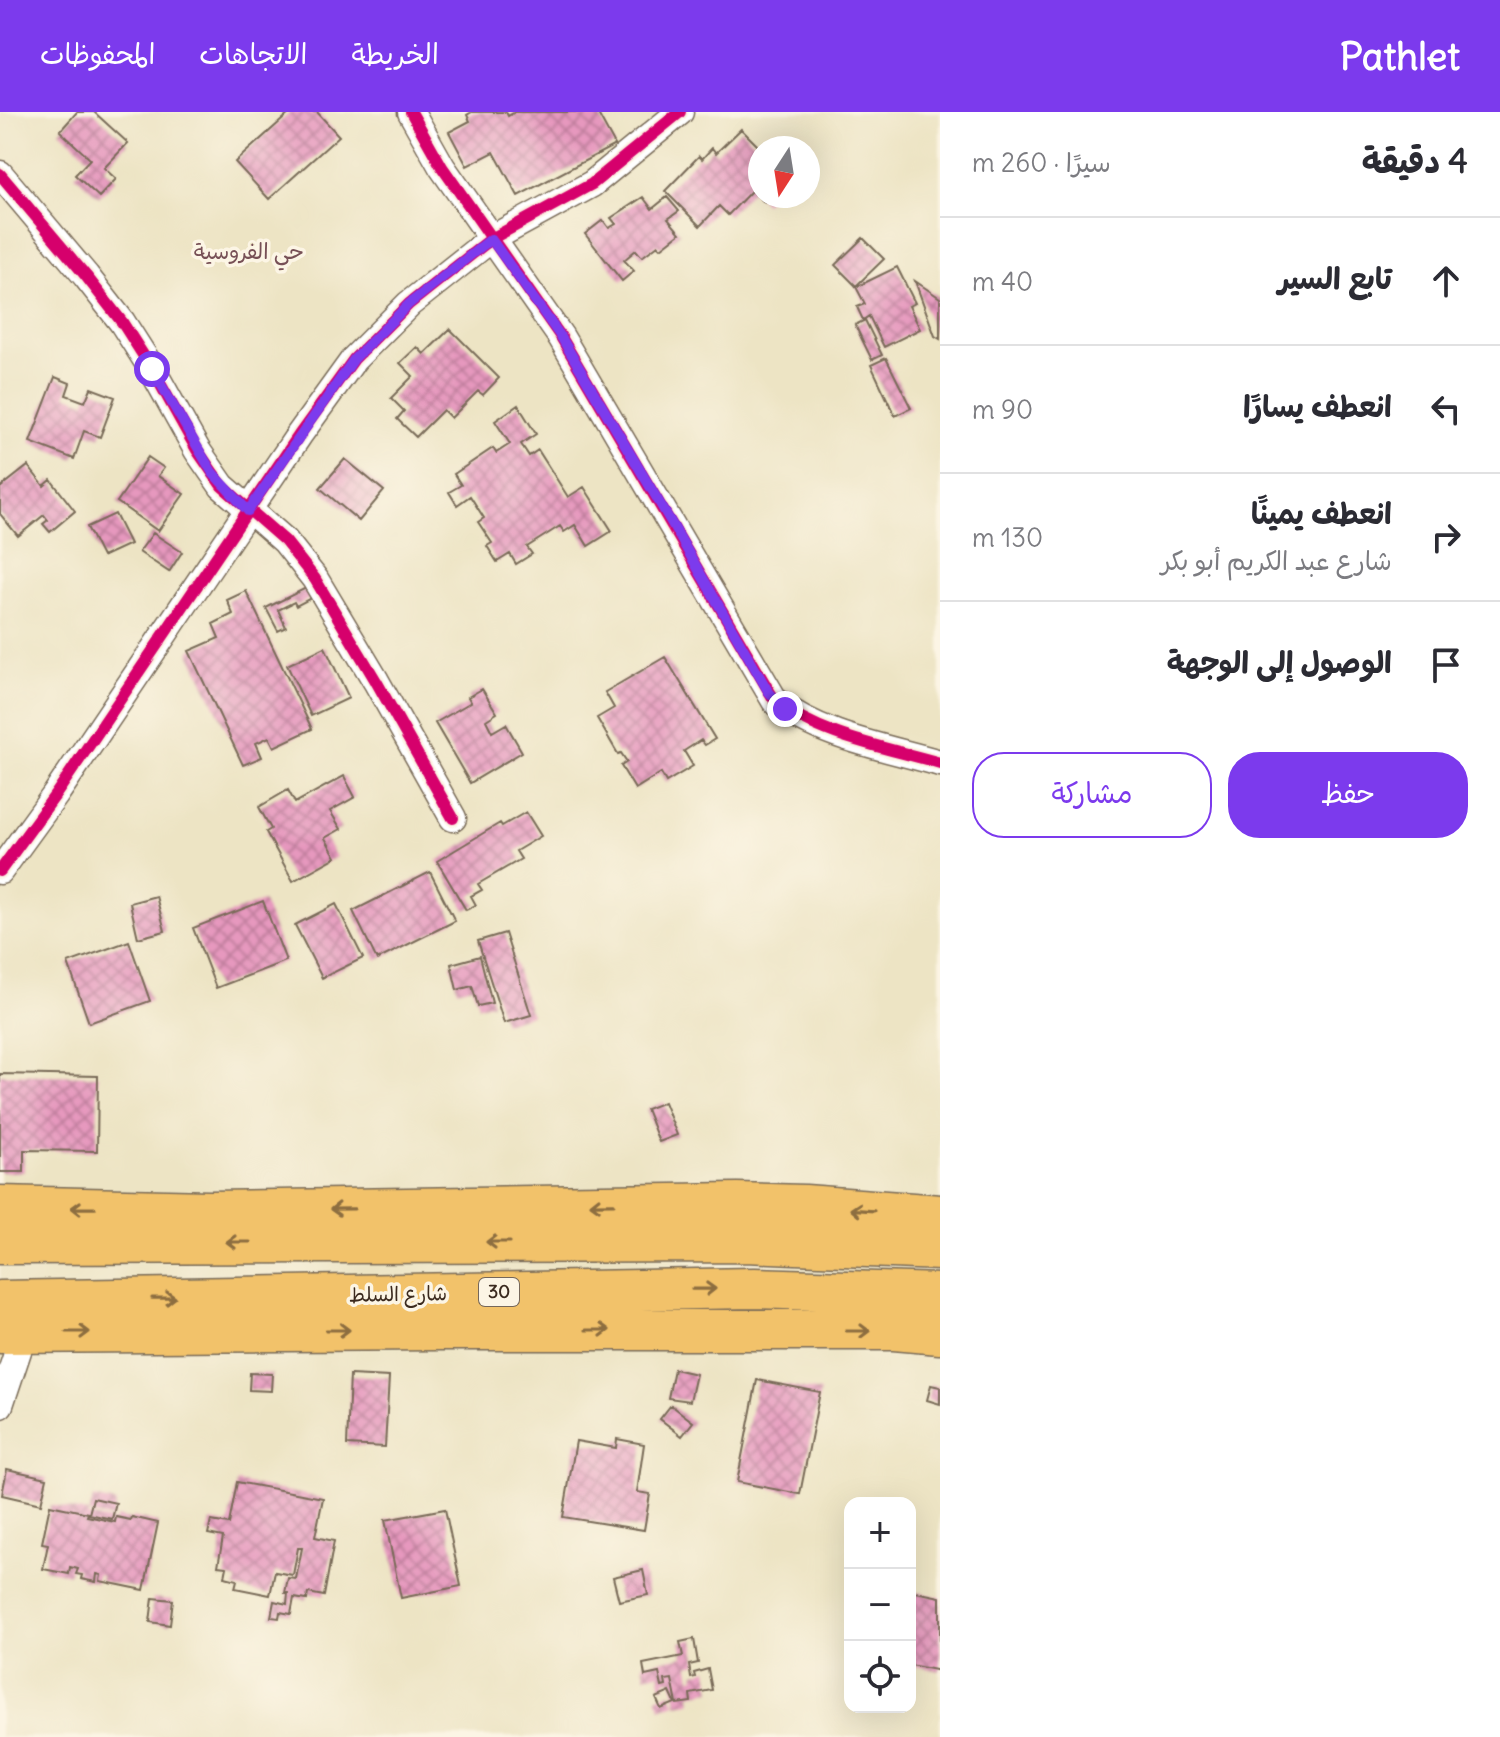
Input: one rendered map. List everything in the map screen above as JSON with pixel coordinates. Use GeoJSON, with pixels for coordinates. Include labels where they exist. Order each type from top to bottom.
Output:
{"type":"FeatureCollection","features":[{"type":"Feature","properties":{"kind":"main road"},"geometry":{"type":"LineString","coordinates":[[0,1206],[209,1211],[737,1203],[940,1215]]}},
{"type":"Feature","properties":{"kind":"main road"},"geometry":{"type":"LineString","coordinates":[[0,1244],[745,1242],[940,1250]]}},
{"type":"Feature","properties":{"kind":"main road","name":"شارع السلط"},"geometry":{"type":"LineString","coordinates":[[0,1301],[754,1288],[940,1294]]}},
{"type":"Feature","properties":{"kind":"main road"},"geometry":{"type":"LineString","coordinates":[[12,1333],[894,1330],[940,1334]]}},
{"type":"Feature","properties":{"kind":"street"},"geometry":{"type":"LineString","coordinates":[[411,112],[442,167],[561,337],[775,701],[827,729],[940,763]]}},
{"type":"Feature","properties":{"kind":"street"},"geometry":{"type":"LineString","coordinates":[[0,871],[354,359],[409,304],[491,239],[592,184],[680,112]]}},
{"type":"Feature","properties":{"kind":"street"},"geometry":{"type":"LineString","coordinates":[[0,174],[122,322],[197,450],[222,486],[285,541],[315,579],[453,818]]}},
{"type":"Feature","properties":{"kind":"street"},"geometry":{"type":"LineString","coordinates":[[0,1405],[12,1333]]}},
{"type":"Feature","properties":{"kind":"building"},"geometry":{"type":"Polygon","coordinates":[[[77,112],[94,112],[128,143],[104,168],[116,179],[99,197],[75,175],[90,159],[60,131],[77,112]]]}},
{"type":"Feature","properties":{"kind":"building"},"geometry":{"type":"Polygon","coordinates":[[[291,112],[317,112],[339,136],[269,199],[235,162],[291,112]]]}},
{"type":"Feature","properties":{"kind":"building"},"geometry":{"type":"Polygon","coordinates":[[[472,112],[506,112],[508,116],[515,112],[597,112],[615,145],[518,196],[494,152],[467,166],[449,132],[470,121],[467,115],[472,112]]]}},
{"type":"Feature","properties":{"kind":"building"},"geometry":{"type":"Polygon","coordinates":[[[741,129],[748,136],[748,194],[728,215],[719,206],[700,226],[665,191],[699,156],[702,159],[712,148],[716,153],[741,129]]]}},
{"type":"Feature","properties":{"kind":"building"},"geometry":{"type":"Polygon","coordinates":[[[643,197],[652,209],[667,197],[679,211],[668,219],[680,233],[661,248],[658,245],[642,257],[636,250],[624,260],[634,271],[622,281],[585,234],[603,220],[609,228],[616,224],[611,218],[643,197]]]}},
{"type":"Feature","properties":{"kind":"building"},"geometry":{"type":"Polygon","coordinates":[[[863,238],[884,259],[856,286],[835,265],[863,238]]]}},
{"type":"Feature","properties":{"kind":"building"},"geometry":{"type":"Polygon","coordinates":[[[897,267],[915,303],[909,306],[920,329],[884,347],[869,316],[863,320],[857,307],[865,304],[856,287],[897,267]]]}},
{"type":"Feature","properties":{"kind":"building"},"geometry":{"type":"Polygon","coordinates":[[[915,281],[940,298],[940,339],[935,336],[915,281]]]}},
{"type":"Feature","properties":{"kind":"building"},"geometry":{"type":"Polygon","coordinates":[[[865,320],[882,355],[872,360],[855,325],[865,320]]]}},
{"type":"Feature","properties":{"kind":"building"},"geometry":{"type":"Polygon","coordinates":[[[450,329],[499,378],[483,395],[478,391],[451,418],[443,410],[416,437],[397,419],[404,411],[391,398],[413,376],[400,363],[417,347],[424,354],[450,329]]]}},
{"type":"Feature","properties":{"kind":"building"},"geometry":{"type":"Polygon","coordinates":[[[886,358],[911,408],[895,416],[871,365],[886,358]]]}},
{"type":"Feature","properties":{"kind":"building"},"geometry":{"type":"Polygon","coordinates":[[[55,377],[70,383],[66,395],[85,402],[91,388],[115,397],[100,437],[84,431],[74,459],[30,442],[55,377]]]}},
{"type":"Feature","properties":{"kind":"building"},"geometry":{"type":"Polygon","coordinates":[[[518,405],[536,434],[521,444],[529,456],[538,450],[568,497],[584,487],[612,531],[588,546],[575,525],[564,532],[560,526],[527,547],[532,554],[516,564],[510,554],[497,562],[487,546],[492,543],[478,522],[484,518],[470,496],[457,505],[449,492],[461,485],[454,474],[493,448],[496,453],[510,444],[495,421],[518,405]]]}},
{"type":"Feature","properties":{"kind":"building"},"geometry":{"type":"Polygon","coordinates":[[[148,457],[164,468],[158,476],[184,494],[158,531],[117,502],[148,457]]]}},
{"type":"Feature","properties":{"kind":"building"},"geometry":{"type":"Polygon","coordinates":[[[345,459],[384,491],[359,521],[320,488],[345,459]]]}},
{"type":"Feature","properties":{"kind":"building"},"geometry":{"type":"Polygon","coordinates":[[[28,466],[44,486],[51,480],[75,511],[50,532],[43,524],[48,520],[44,515],[18,536],[0,514],[0,488],[28,466]]]}},
{"type":"Feature","properties":{"kind":"building"},"geometry":{"type":"Polygon","coordinates":[[[115,514],[130,544],[102,557],[87,527],[115,514]]]}},
{"type":"Feature","properties":{"kind":"building"},"geometry":{"type":"Polygon","coordinates":[[[153,533],[182,552],[169,572],[139,552],[153,533]]]}},
{"type":"Feature","properties":{"kind":"building"},"geometry":{"type":"Polygon","coordinates":[[[306,588],[311,598],[278,610],[286,627],[278,631],[266,608],[306,588]]]}},
{"type":"Feature","properties":{"kind":"building"},"geometry":{"type":"Polygon","coordinates":[[[246,591],[312,729],[274,747],[269,737],[256,743],[262,757],[243,765],[189,651],[219,638],[213,624],[233,614],[227,600],[246,591]]]}},
{"type":"Feature","properties":{"kind":"building"},"geometry":{"type":"Polygon","coordinates":[[[325,647],[349,698],[311,716],[287,665],[325,647]]]}},
{"type":"Feature","properties":{"kind":"building"},"geometry":{"type":"Polygon","coordinates":[[[665,657],[715,739],[705,745],[701,740],[684,751],[693,766],[666,782],[661,773],[635,789],[621,766],[627,762],[621,753],[618,754],[597,718],[614,708],[605,692],[665,657]]]}},
{"type":"Feature","properties":{"kind":"building"},"geometry":{"type":"Polygon","coordinates":[[[482,689],[497,713],[486,720],[492,732],[506,724],[522,752],[470,783],[435,723],[471,702],[468,697],[482,689]]]}},
{"type":"Feature","properties":{"kind":"building"},"geometry":{"type":"Polygon","coordinates":[[[344,776],[355,797],[330,811],[341,829],[325,838],[336,857],[293,881],[266,832],[271,829],[259,807],[288,790],[295,803],[344,776]]]}},
{"type":"Feature","properties":{"kind":"building"},"geometry":{"type":"Polygon","coordinates":[[[526,812],[541,836],[516,851],[521,859],[478,884],[482,890],[471,896],[476,905],[466,910],[437,861],[500,823],[502,826],[526,812]]]}},
{"type":"Feature","properties":{"kind":"building"},"geometry":{"type":"Polygon","coordinates":[[[430,872],[455,921],[377,960],[353,911],[430,872]]]}},
{"type":"Feature","properties":{"kind":"building"},"geometry":{"type":"Polygon","coordinates":[[[156,896],[165,931],[138,938],[130,903],[156,896]]]}},
{"type":"Feature","properties":{"kind":"building"},"geometry":{"type":"Polygon","coordinates":[[[263,901],[286,961],[216,988],[193,928],[263,901]]]}},
{"type":"Feature","properties":{"kind":"building"},"geometry":{"type":"Polygon","coordinates":[[[336,904],[363,958],[322,978],[295,925],[336,904]]]}},
{"type":"Feature","properties":{"kind":"building"},"geometry":{"type":"Polygon","coordinates":[[[505,933],[531,1015],[504,1023],[478,941],[505,933]]]}},
{"type":"Feature","properties":{"kind":"building"},"geometry":{"type":"Polygon","coordinates":[[[129,941],[150,1001],[89,1023],[68,963],[129,941]]]}},
{"type":"Feature","properties":{"kind":"building"},"geometry":{"type":"Polygon","coordinates":[[[480,956],[492,1003],[478,1006],[472,986],[457,990],[451,964],[480,956]]]}},
{"type":"Feature","properties":{"kind":"building"},"geometry":{"type":"Polygon","coordinates":[[[0,1074],[98,1076],[97,1151],[24,1150],[24,1172],[0,1172],[0,1074]]]}},
{"type":"Feature","properties":{"kind":"building"},"geometry":{"type":"Polygon","coordinates":[[[664,1102],[677,1135],[659,1142],[646,1109],[664,1102]]]}},
{"type":"Feature","properties":{"kind":"building"},"geometry":{"type":"Polygon","coordinates":[[[674,1369],[696,1374],[690,1401],[668,1398],[674,1369]]]}},
{"type":"Feature","properties":{"kind":"building"},"geometry":{"type":"Polygon","coordinates":[[[250,1373],[272,1374],[271,1391],[249,1390],[250,1373]]]}},
{"type":"Feature","properties":{"kind":"building"},"geometry":{"type":"Polygon","coordinates":[[[350,1375],[389,1377],[385,1447],[347,1445],[350,1375]]]}},
{"type":"Feature","properties":{"kind":"building"},"geometry":{"type":"Polygon","coordinates":[[[757,1380],[820,1392],[800,1494],[737,1482],[757,1380]]]}},
{"type":"Feature","properties":{"kind":"building"},"geometry":{"type":"Polygon","coordinates":[[[931,1385],[940,1387],[940,1404],[927,1400],[931,1385]]]}},
{"type":"Feature","properties":{"kind":"building"},"geometry":{"type":"Polygon","coordinates":[[[671,1405],[693,1422],[682,1436],[660,1419],[671,1405]]]}},
{"type":"Feature","properties":{"kind":"building"},"geometry":{"type":"Polygon","coordinates":[[[617,1439],[644,1444],[637,1492],[650,1494],[644,1530],[563,1517],[576,1441],[616,1448],[617,1439]]]}},
{"type":"Feature","properties":{"kind":"building"},"geometry":{"type":"Polygon","coordinates":[[[7,1469],[47,1478],[41,1504],[2,1495],[7,1469]]]}},
{"type":"Feature","properties":{"kind":"building"},"geometry":{"type":"Polygon","coordinates":[[[237,1482],[323,1498],[315,1537],[334,1541],[324,1596],[308,1593],[307,1600],[294,1598],[291,1614],[280,1612],[279,1618],[271,1617],[274,1601],[287,1604],[288,1593],[285,1593],[288,1578],[296,1579],[302,1548],[298,1548],[293,1575],[275,1572],[270,1595],[235,1588],[237,1580],[225,1577],[227,1567],[218,1566],[223,1537],[208,1534],[211,1521],[229,1524],[237,1482]]]}},
{"type":"Feature","properties":{"kind":"building"},"geometry":{"type":"Polygon","coordinates":[[[93,1498],[116,1503],[112,1519],[89,1514],[93,1498]]]}},
{"type":"Feature","properties":{"kind":"building"},"geometry":{"type":"Polygon","coordinates":[[[50,1505],[115,1522],[116,1517],[131,1520],[132,1517],[158,1523],[144,1590],[100,1581],[101,1575],[97,1574],[96,1582],[81,1579],[82,1575],[76,1574],[78,1569],[70,1567],[69,1574],[43,1569],[48,1544],[42,1543],[50,1505]]]}},
{"type":"Feature","properties":{"kind":"building"},"geometry":{"type":"Polygon","coordinates":[[[445,1509],[461,1586],[401,1598],[385,1520],[445,1509]]]}},
{"type":"Feature","properties":{"kind":"building"},"geometry":{"type":"Polygon","coordinates":[[[643,1570],[648,1595],[619,1601],[613,1577],[643,1570]]]}},
{"type":"Feature","properties":{"kind":"building"},"geometry":{"type":"Polygon","coordinates":[[[916,1592],[940,1597],[940,1671],[916,1666],[916,1592]]]}},
{"type":"Feature","properties":{"kind":"building"},"geometry":{"type":"Polygon","coordinates":[[[153,1598],[173,1600],[170,1625],[150,1622],[153,1598]]]}},
{"type":"Feature","properties":{"kind":"building"},"geometry":{"type":"Polygon","coordinates":[[[694,1639],[698,1663],[689,1665],[691,1678],[695,1677],[694,1673],[708,1669],[712,1690],[690,1694],[691,1702],[677,1704],[672,1679],[665,1680],[666,1686],[662,1687],[659,1673],[645,1676],[643,1664],[683,1656],[680,1642],[694,1639]]]}},
{"type":"Feature","properties":{"kind":"building"},"geometry":{"type":"Polygon","coordinates":[[[670,1692],[675,1703],[661,1709],[656,1698],[670,1692]]]}},
{"type":"Feature","properties":{"kind":"cycle path"},"geometry":{"type":"LineString","coordinates":[[411,112],[442,167],[561,337],[775,701],[812,724],[833,732],[940,763]]}},
{"type":"Feature","properties":{"kind":"cycle path"},"geometry":{"type":"LineString","coordinates":[[0,871],[354,359],[409,304],[491,239],[592,184],[680,112]]}},
{"type":"Feature","properties":{"kind":"cycle path"},"geometry":{"type":"LineString","coordinates":[[0,174],[122,322],[197,450],[222,486],[285,541],[315,579],[453,818]]}},
{"type":"Feature","properties":{"kind":"district","name":"حي الفروسية"},"geometry":{"type":"Point","coordinates":[249,251]}},
{"type":"Feature","properties":{"kind":"route"},"geometry":{"type":"LineString","coordinates":[[152,369],[197,450],[222,486],[248,511],[354,359],[409,304],[491,239],[561,337],[768,691],[785,709]]}}]}
